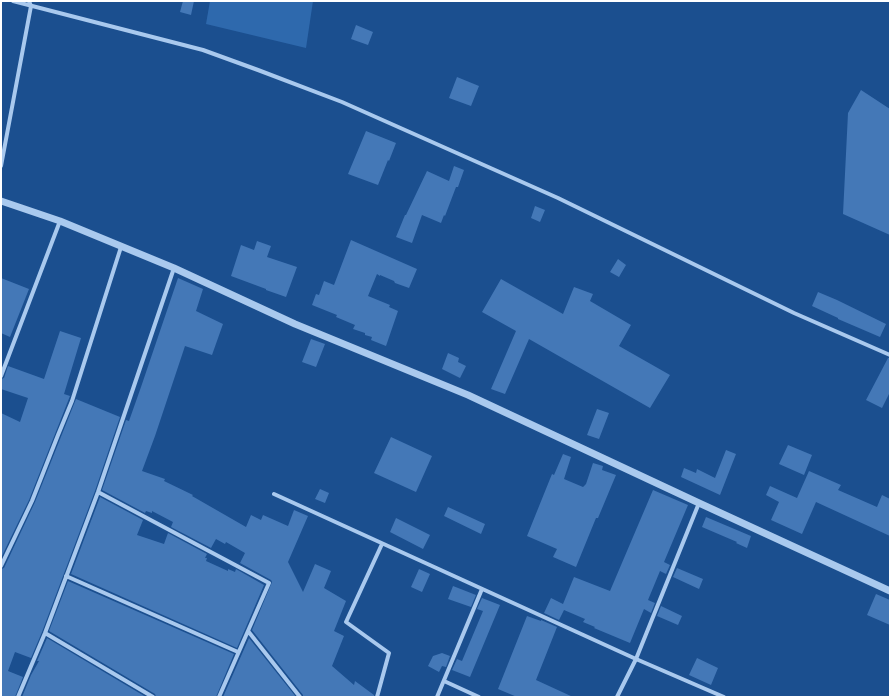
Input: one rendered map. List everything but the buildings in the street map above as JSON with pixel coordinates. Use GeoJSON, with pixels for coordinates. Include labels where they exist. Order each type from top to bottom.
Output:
{"type":"FeatureCollection","features":[{"type":"Feature","properties":{"kind":"street"},"geometry":{"type":"LineString","coordinates":[[13,1],[203,50],[342,102],[558,198],[794,313],[890,355]]}},
{"type":"Feature","properties":{"kind":"street"},"geometry":{"type":"LineString","coordinates":[[1,166],[31,6],[29,1]]}},
{"type":"Feature","properties":{"kind":"street"},"geometry":{"type":"LineString","coordinates":[[1,201],[60,221],[174,268],[295,324],[468,395],[890,591]]}},
{"type":"Feature","properties":{"kind":"street"},"geometry":{"type":"LineString","coordinates":[[1,376],[60,221]]}},
{"type":"Feature","properties":{"kind":"street"},"geometry":{"type":"LineString","coordinates":[[1,566],[32,501],[72,401],[121,247]]}},
{"type":"Feature","properties":{"kind":"street"},"geometry":{"type":"LineString","coordinates":[[18,697],[45,633],[98,492],[174,268]]}},
{"type":"Feature","properties":{"kind":"street"},"geometry":{"type":"LineString","coordinates":[[98,492],[268,583],[218,697]]}},
{"type":"Feature","properties":{"kind":"street"},"geometry":{"type":"LineString","coordinates":[[274,494],[636,660],[724,697]]}},
{"type":"Feature","properties":{"kind":"street"},"geometry":{"type":"LineString","coordinates":[[617,697],[636,660],[699,503]]}},
{"type":"Feature","properties":{"kind":"street"},"geometry":{"type":"LineString","coordinates":[[378,697],[389,654],[346,622],[382,544]]}},
{"type":"Feature","properties":{"kind":"street"},"geometry":{"type":"LineString","coordinates":[[66,576],[238,652]]}},
{"type":"Feature","properties":{"kind":"street"},"geometry":{"type":"LineString","coordinates":[[437,697],[482,590]]}},
{"type":"Feature","properties":{"kind":"street"},"geometry":{"type":"LineString","coordinates":[[248,631],[300,697]]}},
{"type":"Feature","properties":{"kind":"street"},"geometry":{"type":"LineString","coordinates":[[45,633],[153,697]]}},
{"type":"Feature","properties":{"kind":"street"},"geometry":{"type":"LineString","coordinates":[[444,681],[479,697]]}},
{"type":"Feature","properties":{"kind":"street"},"geometry":{"type":"LineString","coordinates":[[710,697],[712,692]]}},
{"type":"Feature","properties":{"kind":"shaded area"},"geometry":{"type":"Polygon","coordinates":[[[210,1],[313,1],[306,48],[206,24],[210,1]]]}}]}
